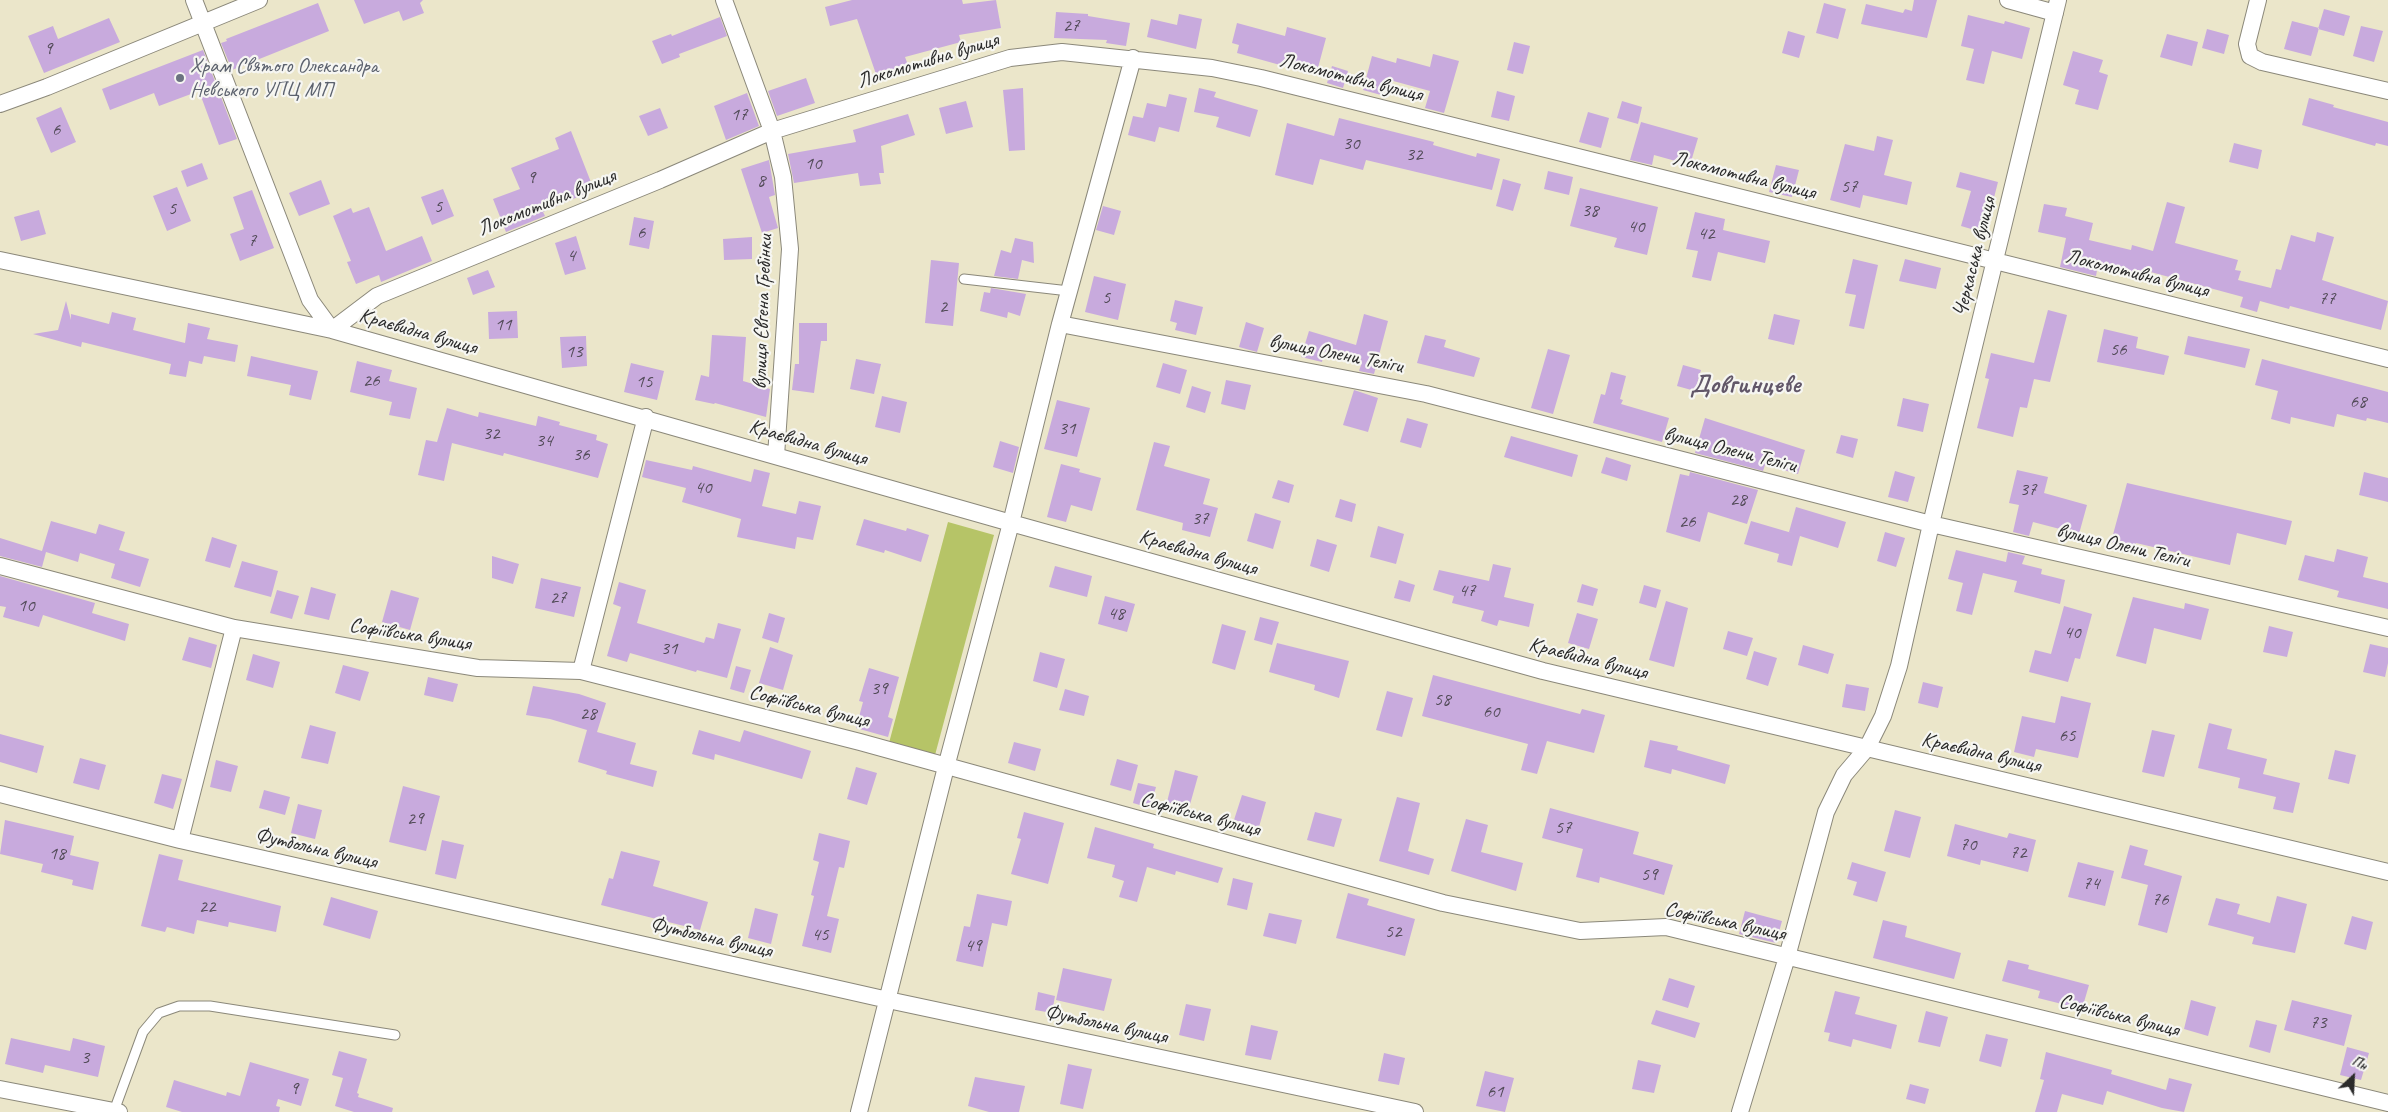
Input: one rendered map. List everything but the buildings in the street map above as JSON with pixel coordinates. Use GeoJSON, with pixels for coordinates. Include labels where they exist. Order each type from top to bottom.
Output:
{"type":"FeatureCollection","features":[{"type":"Feature","properties":{"kind":"street"},"geometry":{"type":"LineString","coordinates":[[194,0],[310,300],[332,330]]}},
{"type":"Feature","properties":{"kind":"street"},"geometry":{"type":"LineString","coordinates":[[0,104],[47,87],[259,0]]}},
{"type":"Feature","properties":{"kind":"street","name":"вулиця Євгена Гребінки"},"geometry":{"type":"LineString","coordinates":[[724,0],[772,131],[783,177],[790,250],[776,456]]}},
{"type":"Feature","properties":{"kind":"street"},"geometry":{"type":"LineString","coordinates":[[2008,0],[2056,7]]}},
{"type":"Feature","properties":{"kind":"street"},"geometry":{"type":"LineString","coordinates":[[2258,0],[2247,44],[2250,56],[2262,62],[2388,91]]}},
{"type":"Feature","properties":{"kind":"street","name":"Черкаська вулиця"},"geometry":{"type":"LineString","coordinates":[[1740,1112],[1787,957],[1826,812],[1844,776],[1866,748],[1883,716],[1899,666],[1931,524],[2056,7]]}},
{"type":"Feature","properties":{"kind":"street","name":"Локомотивна вулиця"},"geometry":{"type":"LineString","coordinates":[[332,330],[378,296],[660,180],[772,131],[1010,58],[1062,52],[1133,58],[1212,68],[1262,78],[2388,359]]}},
{"type":"Feature","properties":{"kind":"street"},"geometry":{"type":"LineString","coordinates":[[859,1112],[946,768],[1011,523],[1060,324],[1133,58]]}},
{"type":"Feature","properties":{"kind":"street","name":"Краєвидна вулиця"},"geometry":{"type":"LineString","coordinates":[[0,260],[332,330],[646,417],[1011,523],[1543,671],[2388,872]]}},
{"type":"Feature","properties":{"kind":"street","name":"вулиця Олени Теліги"},"geometry":{"type":"LineString","coordinates":[[1060,324],[1426,394],[1931,524],[2388,628]]}},
{"type":"Feature","properties":{"kind":"street"},"geometry":{"type":"LineString","coordinates":[[581,671],[646,417]]}},
{"type":"Feature","properties":{"kind":"street","name":"Софіївська вулиця"},"geometry":{"type":"LineString","coordinates":[[0,566],[234,628],[478,668],[581,671],[860,742],[946,768],[1443,903],[1580,931],[1666,927],[2388,1103]]}},
{"type":"Feature","properties":{"kind":"street"},"geometry":{"type":"LineString","coordinates":[[180,840],[234,628]]}},
{"type":"Feature","properties":{"kind":"street","name":"Футбольна вулиця"},"geometry":{"type":"LineString","coordinates":[[0,794],[180,840],[888,1000],[1415,1112]]}},
{"type":"Feature","properties":{"kind":"street"},"geometry":{"type":"LineString","coordinates":[[0,1089],[117,1111]]}},
{"type":"Feature","properties":{"kind":"lane"},"geometry":{"type":"LineString","coordinates":[[964,279],[1069,291]]}},
{"type":"Feature","properties":{"kind":"lane"},"geometry":{"type":"LineString","coordinates":[[117,1111],[144,1032],[160,1013],[180,1006],[210,1006],[395,1035]]}},
{"type":"Feature","properties":{"kind":"green space"},"geometry":{"type":"Polygon","coordinates":[[[948,522],[994,535],[935,755],[889,743],[948,522]]]}},
{"type":"Feature","properties":{"kind":"place","name":"Храм Святого Олександра Невського УПЦ МП"},"geometry":{"type":"Point","coordinates":[180,78]}},
{"type":"Feature","properties":{"kind":"district","name":"Довгинцеве"},"geometry":{"type":"Point","coordinates":[1745,385]}}]}
